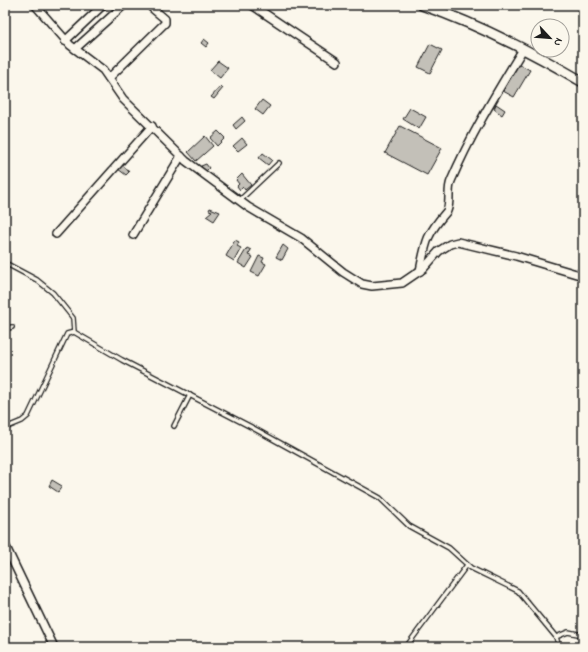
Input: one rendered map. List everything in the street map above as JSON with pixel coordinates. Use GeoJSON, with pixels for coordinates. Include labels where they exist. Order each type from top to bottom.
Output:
{"type":"FeatureCollection","features":[{"type":"Feature","properties":{"kind":"street"},"geometry":{"type":"LineString","coordinates":[[35,5],[65,41],[93,61],[109,78],[123,99],[181,156],[240,200],[279,226],[301,238],[343,272],[362,284],[372,286],[402,283],[420,271],[439,251],[450,244],[458,242],[516,256],[583,276]]}},
{"type":"Feature","properties":{"kind":"street"},"geometry":{"type":"LineString","coordinates":[[65,41],[103,5]]}},
{"type":"Feature","properties":{"kind":"street"},"geometry":{"type":"LineString","coordinates":[[75,49],[124,5]]}},
{"type":"Feature","properties":{"kind":"street"},"geometry":{"type":"LineString","coordinates":[[109,78],[165,22],[165,19],[152,8],[151,5]]}},
{"type":"Feature","properties":{"kind":"street"},"geometry":{"type":"LineString","coordinates":[[252,5],[337,62]]}},
{"type":"Feature","properties":{"kind":"street"},"geometry":{"type":"LineString","coordinates":[[422,5],[432,7],[451,15],[523,49],[583,82]]}},
{"type":"Feature","properties":{"kind":"street"},"geometry":{"type":"LineString","coordinates":[[420,271],[426,241],[449,206],[449,187],[462,156],[480,120],[523,49]]}},
{"type":"Feature","properties":{"kind":"street"},"geometry":{"type":"LineString","coordinates":[[56,234],[152,126]]}},
{"type":"Feature","properties":{"kind":"street"},"geometry":{"type":"LineString","coordinates":[[133,235],[181,156]]}},
{"type":"Feature","properties":{"kind":"street"},"geometry":{"type":"LineString","coordinates":[[5,544],[54,647]]}},
{"type":"Feature","properties":{"kind":"lane"},"geometry":{"type":"LineString","coordinates":[[240,200],[279,163]]}},
{"type":"Feature","properties":{"kind":"lane"},"geometry":{"type":"LineString","coordinates":[[5,263],[36,280],[52,293],[73,318],[74,332]]}},
{"type":"Feature","properties":{"kind":"lane"},"geometry":{"type":"LineString","coordinates":[[5,329],[12,327]]}},
{"type":"Feature","properties":{"kind":"lane"},"geometry":{"type":"LineString","coordinates":[[5,428],[22,422],[28,416],[67,334],[74,332],[380,498],[409,526],[449,548],[467,565],[518,590],[556,637],[559,647]]}},
{"type":"Feature","properties":{"kind":"lane"},"geometry":{"type":"LineString","coordinates":[[174,426],[190,395]]}},
{"type":"Feature","properties":{"kind":"lane"},"geometry":{"type":"LineString","coordinates":[[406,647],[467,565]]}},
{"type":"Feature","properties":{"kind":"lane"},"geometry":{"type":"LineString","coordinates":[[556,637],[568,632],[583,635]]}},
{"type":"Feature","properties":{"kind":"building"},"geometry":{"type":"Polygon","coordinates":[[[204,39],[209,43],[206,47],[201,43],[204,39]]]}},
{"type":"Feature","properties":{"kind":"building"},"geometry":{"type":"Polygon","coordinates":[[[430,44],[442,50],[430,73],[418,67],[430,44]]]}},
{"type":"Feature","properties":{"kind":"building"},"geometry":{"type":"Polygon","coordinates":[[[218,61],[228,68],[220,78],[210,70],[218,61]]]}},
{"type":"Feature","properties":{"kind":"building"},"geometry":{"type":"Polygon","coordinates":[[[519,64],[530,70],[514,97],[503,91],[519,64]]]}},
{"type":"Feature","properties":{"kind":"building"},"geometry":{"type":"Polygon","coordinates":[[[221,86],[223,88],[214,99],[211,97],[221,86]]]}},
{"type":"Feature","properties":{"kind":"building"},"geometry":{"type":"Polygon","coordinates":[[[262,100],[270,106],[263,115],[255,109],[262,100]]]}},
{"type":"Feature","properties":{"kind":"building"},"geometry":{"type":"Polygon","coordinates":[[[496,104],[505,110],[502,115],[494,109],[496,104]]]}},
{"type":"Feature","properties":{"kind":"building"},"geometry":{"type":"Polygon","coordinates":[[[410,108],[426,117],[419,129],[403,119],[410,108]]]}},
{"type":"Feature","properties":{"kind":"building"},"geometry":{"type":"Polygon","coordinates":[[[242,117],[245,121],[236,129],[233,125],[242,117]]]}},
{"type":"Feature","properties":{"kind":"building"},"geometry":{"type":"Polygon","coordinates":[[[400,126],[442,148],[427,175],[385,153],[400,126]]]}},
{"type":"Feature","properties":{"kind":"building"},"geometry":{"type":"Polygon","coordinates":[[[218,131],[225,138],[217,146],[210,138],[218,131]]]}},
{"type":"Feature","properties":{"kind":"building"},"geometry":{"type":"Polygon","coordinates":[[[205,136],[213,146],[196,161],[188,152],[205,136]]]}},
{"type":"Feature","properties":{"kind":"building"},"geometry":{"type":"Polygon","coordinates":[[[242,138],[247,144],[238,151],[233,146],[242,138]]]}},
{"type":"Feature","properties":{"kind":"building"},"geometry":{"type":"Polygon","coordinates":[[[263,153],[272,160],[268,165],[259,158],[263,153]]]}},
{"type":"Feature","properties":{"kind":"building"},"geometry":{"type":"Polygon","coordinates":[[[122,164],[129,172],[126,175],[118,169],[122,164]]]}},
{"type":"Feature","properties":{"kind":"building"},"geometry":{"type":"Polygon","coordinates":[[[206,164],[209,168],[205,172],[201,166],[206,164]]]}},
{"type":"Feature","properties":{"kind":"building"},"geometry":{"type":"Polygon","coordinates":[[[242,174],[251,185],[245,190],[243,187],[240,190],[237,186],[239,184],[236,180],[242,174]]]}},
{"type":"Feature","properties":{"kind":"building"},"geometry":{"type":"Polygon","coordinates":[[[210,208],[220,212],[214,221],[206,216],[212,211],[209,210],[210,208]]]}},
{"type":"Feature","properties":{"kind":"building"},"geometry":{"type":"Polygon","coordinates":[[[235,240],[239,242],[237,246],[241,248],[234,261],[226,256],[235,240]]]}},
{"type":"Feature","properties":{"kind":"building"},"geometry":{"type":"Polygon","coordinates":[[[283,245],[288,249],[282,260],[276,257],[283,245]]]}},
{"type":"Feature","properties":{"kind":"building"},"geometry":{"type":"Polygon","coordinates":[[[247,248],[251,250],[248,255],[253,257],[246,268],[238,263],[247,248]]]}},
{"type":"Feature","properties":{"kind":"building"},"geometry":{"type":"Polygon","coordinates":[[[259,256],[264,258],[262,262],[266,264],[259,276],[251,272],[259,256]]]}},
{"type":"Feature","properties":{"kind":"building"},"geometry":{"type":"Polygon","coordinates":[[[52,480],[62,486],[58,492],[49,486],[52,480]]]}}]}
